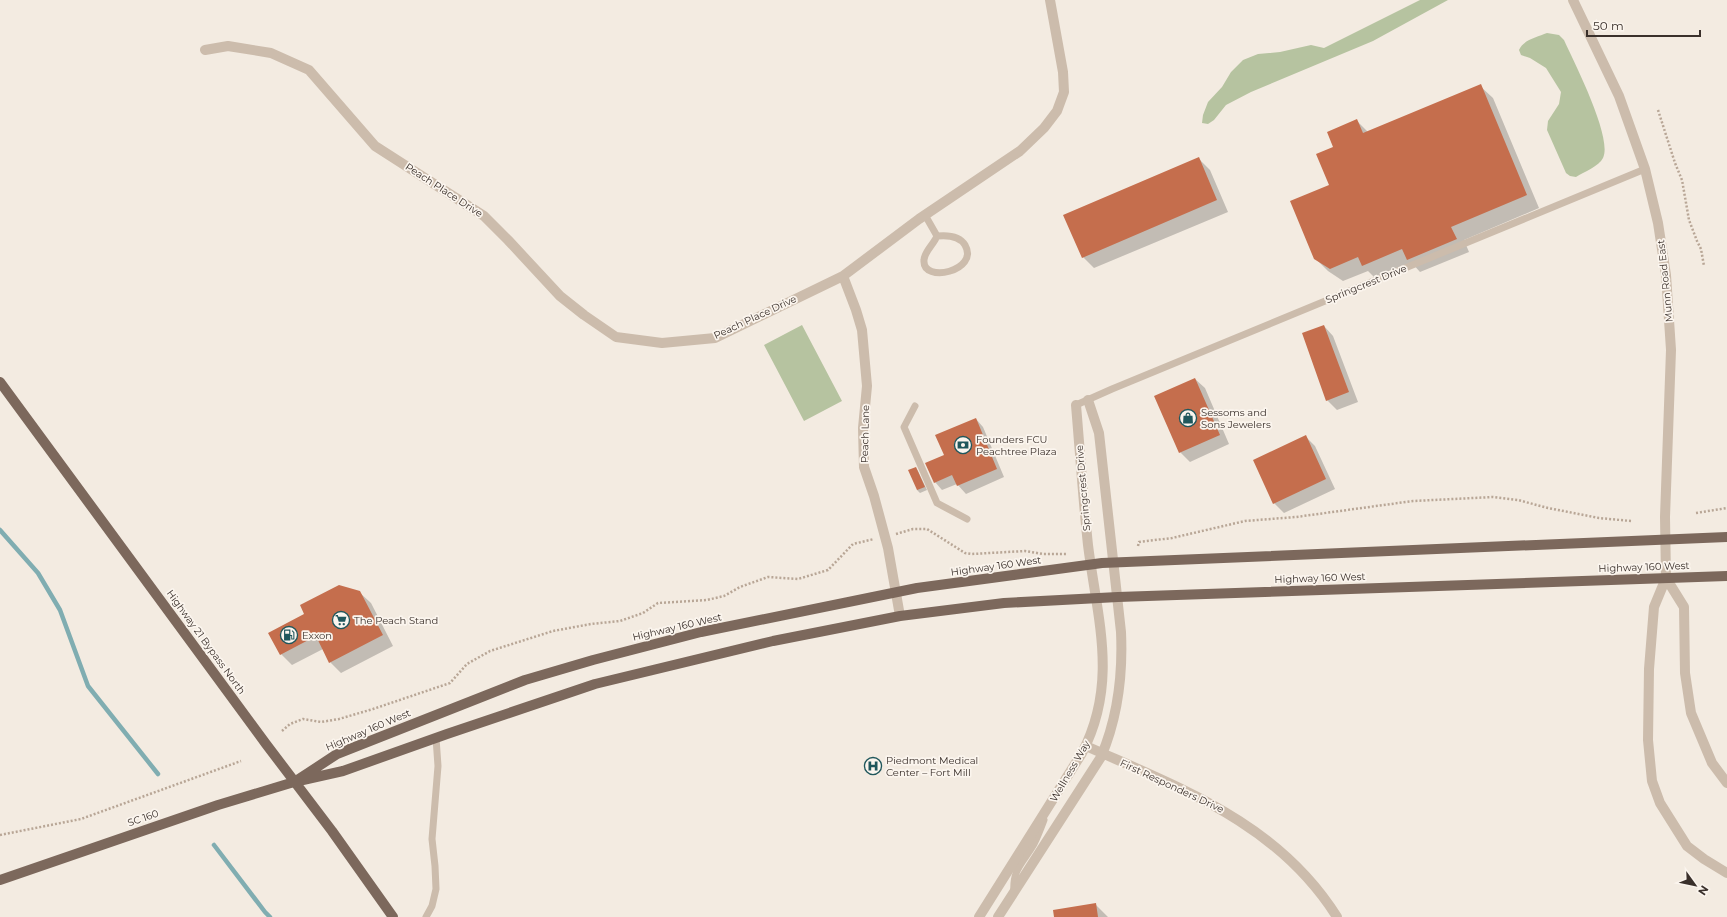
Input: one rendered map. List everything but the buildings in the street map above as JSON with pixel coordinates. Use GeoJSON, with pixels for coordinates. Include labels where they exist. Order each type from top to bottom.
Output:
{"type":"FeatureCollection","features":[{"type":"Feature","properties":{"kind":"main road","name":"Highway 21 Bypass North"},"geometry":{"type":"LineString","coordinates":[[0,382],[294,782],[332,831],[393,917]]}},
{"type":"Feature","properties":{"kind":"main road","name":"Highway 160 West"},"geometry":{"type":"LineString","coordinates":[[294,782],[337,754],[525,680],[593,660],[701,632],[896,592],[1114,563],[1727,537]]}},
{"type":"Feature","properties":{"kind":"main road","name":"Highway 160 West"},"geometry":{"type":"LineString","coordinates":[[294,782],[344,771],[595,684],[774,641],[900,616],[1004,603],[1118,597],[1727,576]]}},
{"type":"Feature","properties":{"kind":"main road","name":"SC 160"},"geometry":{"type":"LineString","coordinates":[[0,880],[218,805],[294,782]]}},
{"type":"Feature","properties":{"kind":"street","name":"Peach Place Drive"},"geometry":{"type":"LineString","coordinates":[[205,50],[228,46],[271,53],[309,70],[375,146],[484,216],[560,296],[584,315],[616,336],[662,343],[716,338],[842,276],[925,215],[1020,151],[1044,128],[1057,111],[1064,92],[1063,72],[1050,0]]}},
{"type":"Feature","properties":{"kind":"street","name":"Munn Road East"},"geometry":{"type":"LineString","coordinates":[[1573,0],[1619,96],[1646,169],[1658,223],[1666,275],[1671,350],[1664,539],[1666,578]]}},
{"type":"Feature","properties":{"kind":"street","name":"Peach Lane"},"geometry":{"type":"LineString","coordinates":[[842,276],[862,330],[867,386],[863,428],[864,467],[885,536],[900,616]]}},
{"type":"Feature","properties":{"kind":"street"},"geometry":{"type":"LineString","coordinates":[[1088,400],[1099,433],[1114,563]]}},
{"type":"Feature","properties":{"kind":"street","name":"Springcrest Drive"},"geometry":{"type":"LineString","coordinates":[[1076,405],[1094,584]]}},
{"type":"Feature","properties":{"kind":"street","name":"Wellness Way"},"geometry":{"type":"LineString","coordinates":[[998,917],[1085,783],[1102,753],[1112,724],[1121,680],[1122,632],[1114,563]]}},
{"type":"Feature","properties":{"kind":"street"},"geometry":{"type":"LineString","coordinates":[[1666,578],[1684,607],[1685,673],[1691,713],[1712,763],[1727,783]]}},
{"type":"Feature","properties":{"kind":"street"},"geometry":{"type":"LineString","coordinates":[[1666,578],[1654,607],[1652,630],[1648,740],[1652,781],[1660,803],[1687,846],[1704,859],[1727,873]]}},
{"type":"Feature","properties":{"kind":"street","name":"Wellness Way"},"geometry":{"type":"LineString","coordinates":[[979,917],[1086,746],[1094,725],[1103,689],[1104,666],[1102,635],[1094,584]]}},
{"type":"Feature","properties":{"kind":"street","name":"First Responders Drive"},"geometry":{"type":"LineString","coordinates":[[1086,746],[1198,796],[1222,809],[1266,839],[1287,856],[1318,889],[1337,917]]}},
{"type":"Feature","properties":{"kind":"lane","name":"Springcrest Drive"},"geometry":{"type":"LineString","coordinates":[[1076,405],[1646,169]]}},
{"type":"Feature","properties":{"kind":"lane"},"geometry":{"type":"LineString","coordinates":[[925,215],[937,236]]}},
{"type":"Feature","properties":{"kind":"lane"},"geometry":{"type":"LineString","coordinates":[[951,235],[958,238],[963,242],[968,254],[967,259],[958,267],[939,274],[931,272],[923,262],[937,236],[951,235]]}},
{"type":"Feature","properties":{"kind":"lane"},"geometry":{"type":"LineString","coordinates":[[915,406],[904,427],[937,503],[968,519]]}},
{"type":"Feature","properties":{"kind":"lane"},"geometry":{"type":"LineString","coordinates":[[426,917],[432,906],[436,889],[432,840],[438,766],[436,738]]}},
{"type":"Feature","properties":{"kind":"lane"},"geometry":{"type":"LineString","coordinates":[[1014,892],[1013,879],[1015,872],[1034,843],[1047,810]]}},
{"type":"Feature","properties":{"kind":"path"},"geometry":{"type":"LineString","coordinates":[[1658,110],[1682,180],[1689,220],[1696,241],[1701,249],[1704,266]]}},
{"type":"Feature","properties":{"kind":"path"},"geometry":{"type":"LineString","coordinates":[[1138,546],[1139,542],[1172,538],[1245,521],[1296,517],[1413,501],[1493,497],[1518,500],[1548,508],[1599,518],[1631,521]]}},
{"type":"Feature","properties":{"kind":"path"},"geometry":{"type":"LineString","coordinates":[[1696,513],[1727,508]]}},
{"type":"Feature","properties":{"kind":"path"},"geometry":{"type":"LineString","coordinates":[[282,731],[290,724],[303,719],[321,722],[340,719],[374,710],[450,683],[467,664],[490,651],[553,631],[591,624],[620,621],[642,613],[658,603],[671,601],[708,600],[724,596],[740,587],[768,577],[798,579],[828,570],[853,544],[913,529],[927,529],[965,553],[1025,551],[1043,554],[1069,554]]}},
{"type":"Feature","properties":{"kind":"path"},"geometry":{"type":"LineString","coordinates":[[0,835],[81,819],[241,761]]}},
{"type":"Feature","properties":{"kind":"green space"},"geometry":{"type":"Polygon","coordinates":[[[1420,0],[1448,0],[1373,41],[1251,92],[1226,105],[1214,120],[1208,124],[1202,123],[1203,115],[1208,102],[1222,87],[1231,72],[1243,60],[1258,54],[1280,52],[1311,45],[1324,48],[1420,0]]]}},
{"type":"Feature","properties":{"kind":"green space"},"geometry":{"type":"Polygon","coordinates":[[[1547,33],[1559,35],[1564,40],[1591,100],[1603,134],[1605,148],[1603,158],[1595,166],[1576,177],[1570,176],[1566,173],[1547,130],[1548,121],[1559,104],[1561,92],[1546,68],[1530,58],[1521,55],[1519,50],[1527,41],[1547,33]]]}},
{"type":"Feature","properties":{"kind":"green space"},"geometry":{"type":"Polygon","coordinates":[[[802,325],[842,401],[804,421],[764,345],[802,325]]]}},
{"type":"Feature","properties":{"kind":"waterway"},"geometry":{"type":"LineString","coordinates":[[0,530],[38,573],[60,610],[88,686],[158,774]]}},
{"type":"Feature","properties":{"kind":"waterway"},"geometry":{"type":"LineString","coordinates":[[214,845],[270,917]]}},
{"type":"Feature","properties":{"kind":"place","name":"Sessoms and Sons Jewelers"},"geometry":{"type":"Point","coordinates":[1188,418]}},
{"type":"Feature","properties":{"kind":"place","name":"Founders FCU Peachtree Plaza"},"geometry":{"type":"Point","coordinates":[963,445]}},
{"type":"Feature","properties":{"kind":"place","name":"The Peach Stand"},"geometry":{"type":"Point","coordinates":[341,620]}},
{"type":"Feature","properties":{"kind":"place","name":"Exxon"},"geometry":{"type":"Point","coordinates":[289,635]}},
{"type":"Feature","properties":{"kind":"place","name":"Piedmont Medical Center – Fort Mill"},"geometry":{"type":"Point","coordinates":[873,766]}}]}
